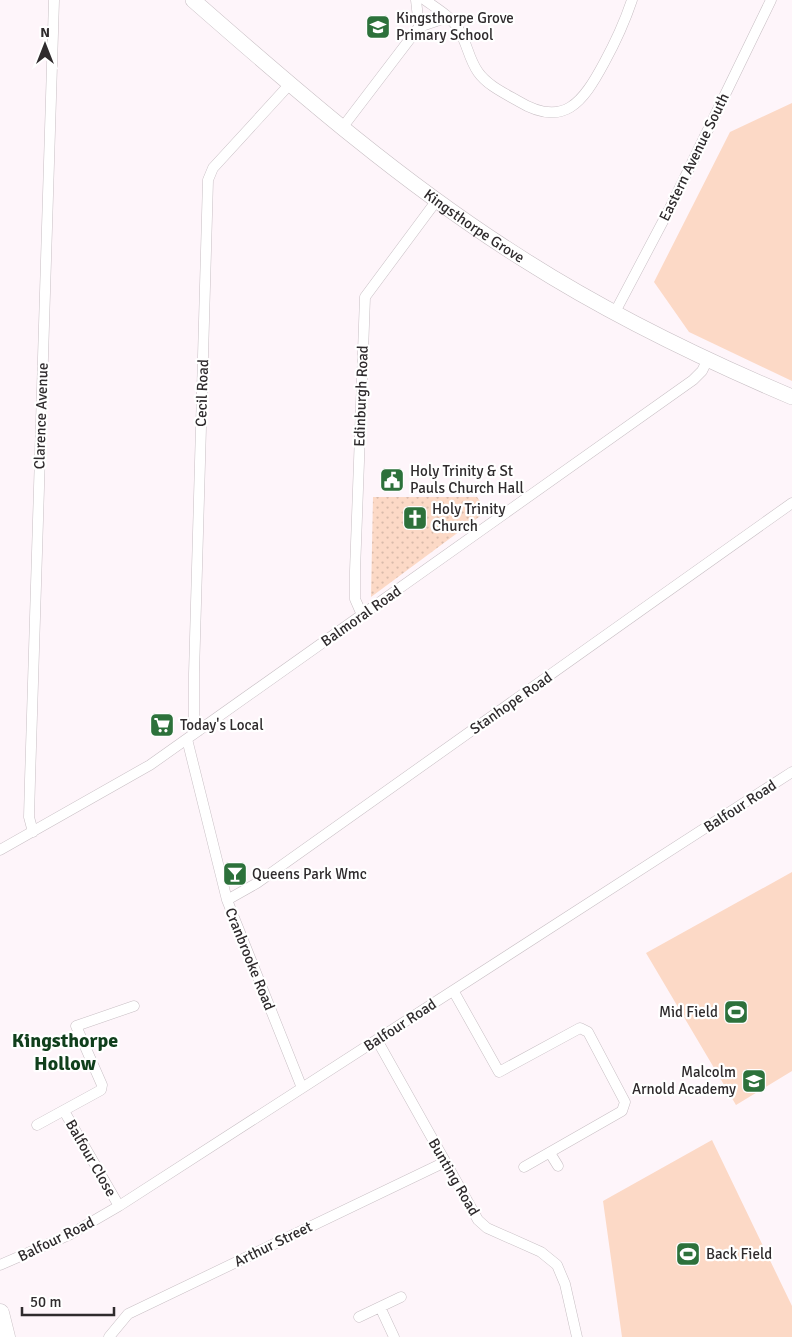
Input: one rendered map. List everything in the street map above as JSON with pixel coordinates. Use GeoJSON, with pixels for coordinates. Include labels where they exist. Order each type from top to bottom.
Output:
{"type":"FeatureCollection","features":[{"type":"Feature","properties":{"kind":"highway"},"geometry":{"type":"LineString","coordinates":[[0,1313],[6,1337]]}},
{"type":"Feature","properties":{"kind":"main road","name":"Kingsthorpe Grove"},"geometry":{"type":"LineString","coordinates":[[193,0],[289,85],[342,128],[437,200],[525,261],[614,314],[707,361],[792,397]]}},
{"type":"Feature","properties":{"kind":"street","name":"Clarence Avenue"},"geometry":{"type":"LineString","coordinates":[[33,832],[29,817],[54,0]]}},
{"type":"Feature","properties":{"kind":"street"},"geometry":{"type":"LineString","coordinates":[[416,0],[419,28]]}},
{"type":"Feature","properties":{"kind":"street"},"geometry":{"type":"LineString","coordinates":[[426,0],[458,27],[474,66],[489,84],[533,110],[545,113],[558,113],[572,108],[581,101],[610,52],[632,0]]}},
{"type":"Feature","properties":{"kind":"street","name":"Eastern Avenue South"},"geometry":{"type":"LineString","coordinates":[[614,314],[670,208],[771,0]]}},
{"type":"Feature","properties":{"kind":"street"},"geometry":{"type":"LineString","coordinates":[[342,128],[419,28],[448,17]]}},
{"type":"Feature","properties":{"kind":"street","name":"Cecil Road"},"geometry":{"type":"LineString","coordinates":[[198,731],[194,717],[194,674],[208,180],[213,168],[289,85]]}},
{"type":"Feature","properties":{"kind":"street","name":"Edinburgh Road"},"geometry":{"type":"LineString","coordinates":[[362,616],[356,599],[355,571],[365,297],[437,200]]}},
{"type":"Feature","properties":{"kind":"street","name":"Balmoral Road"},"geometry":{"type":"LineString","coordinates":[[0,850],[137,774],[188,739],[693,380],[702,371],[707,361]]}},
{"type":"Feature","properties":{"kind":"street","name":"Stanhope Road"},"geometry":{"type":"LineString","coordinates":[[227,900],[257,883],[792,503]]}},
{"type":"Feature","properties":{"kind":"street","name":"Cranbrooke Road"},"geometry":{"type":"LineString","coordinates":[[188,739],[227,900],[302,1088]]}},
{"type":"Feature","properties":{"kind":"street","name":"Balfour Road"},"geometry":{"type":"LineString","coordinates":[[0,1265],[69,1235],[119,1206],[454,992],[792,772]]}},
{"type":"Feature","properties":{"kind":"street"},"geometry":{"type":"LineString","coordinates":[[454,992],[499,1072],[580,1028],[588,1032],[625,1102],[622,1111],[524,1167]]}},
{"type":"Feature","properties":{"kind":"street"},"geometry":{"type":"LineString","coordinates":[[37,1125],[101,1090],[102,1084],[76,1026],[134,1006]]}},
{"type":"Feature","properties":{"kind":"street","name":"Bunting Road"},"geometry":{"type":"LineString","coordinates":[[377,1040],[478,1220],[487,1228],[541,1252],[557,1265],[565,1284],[577,1337]]}},
{"type":"Feature","properties":{"kind":"street","name":"Balfour Close"},"geometry":{"type":"LineString","coordinates":[[64,1111],[119,1206]]}},
{"type":"Feature","properties":{"kind":"street"},"geometry":{"type":"LineString","coordinates":[[550,1153],[558,1166]]}},
{"type":"Feature","properties":{"kind":"street","name":"Arthur Street"},"geometry":{"type":"LineString","coordinates":[[109,1337],[128,1314],[445,1162]]}},
{"type":"Feature","properties":{"kind":"street"},"geometry":{"type":"LineString","coordinates":[[359,1317],[401,1297]]}},
{"type":"Feature","properties":{"kind":"street"},"geometry":{"type":"LineString","coordinates":[[380,1307],[394,1337]]}},
{"type":"Feature","properties":{"kind":"shaded area"},"geometry":{"type":"Polygon","coordinates":[[[792,103],[792,381],[689,332],[654,282],[730,132],[792,103]]]}},
{"type":"Feature","properties":{"kind":"shaded area"},"geometry":{"type":"Polygon","coordinates":[[[373,497],[477,497],[487,511],[371,597],[373,497]]]}},
{"type":"Feature","properties":{"kind":"shaded area","name":"Mid Field"},"geometry":{"type":"Polygon","coordinates":[[[792,872],[792,1071],[736,1105],[646,953],[792,872]]]}},
{"type":"Feature","properties":{"kind":"shaded area","name":"Back Field"},"geometry":{"type":"Polygon","coordinates":[[[712,1140],[792,1306],[792,1337],[622,1337],[603,1201],[712,1140]]]}},
{"type":"Feature","properties":{"kind":"place","name":"Kingsthorpe Grove Primary School"},"geometry":{"type":"Point","coordinates":[378,27]}},
{"type":"Feature","properties":{"kind":"place","name":"Holy Trinity & St Pauls Church Hall"},"geometry":{"type":"Point","coordinates":[392,480]}},
{"type":"Feature","properties":{"kind":"place","name":"Holy Trinity Church"},"geometry":{"type":"Point","coordinates":[415,518]}},
{"type":"Feature","properties":{"kind":"place","name":"Today's Local"},"geometry":{"type":"Point","coordinates":[162,725]}},
{"type":"Feature","properties":{"kind":"place","name":"Queens Park Wmc"},"geometry":{"type":"Point","coordinates":[235,874]}},
{"type":"Feature","properties":{"kind":"place","name":"Mid Field"},"geometry":{"type":"Point","coordinates":[736,1012]}},
{"type":"Feature","properties":{"kind":"place","name":"Malcolm Arnold Academy"},"geometry":{"type":"Point","coordinates":[754,1081]}},
{"type":"Feature","properties":{"kind":"place","name":"Back Field"},"geometry":{"type":"Point","coordinates":[688,1254]}},
{"type":"Feature","properties":{"kind":"district","name":"Kingsthorpe Hollow"},"geometry":{"type":"Point","coordinates":[65,1052]}}]}
